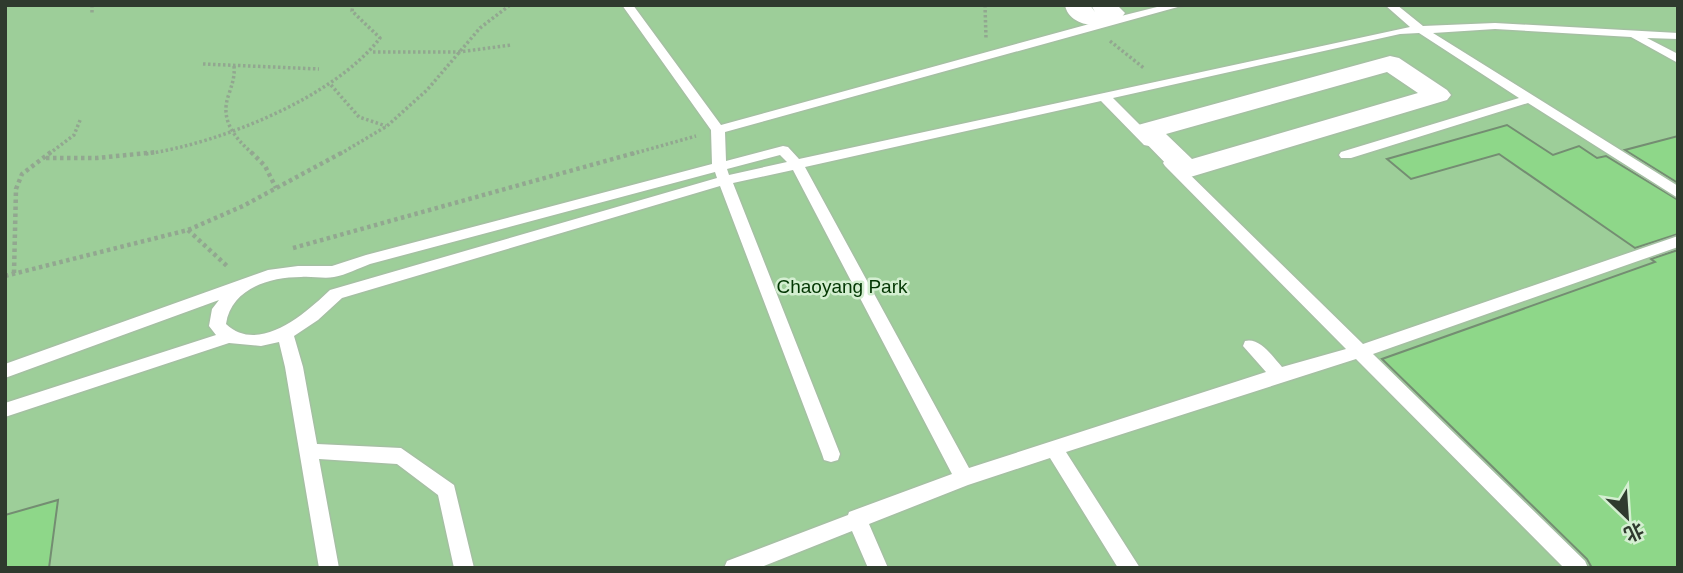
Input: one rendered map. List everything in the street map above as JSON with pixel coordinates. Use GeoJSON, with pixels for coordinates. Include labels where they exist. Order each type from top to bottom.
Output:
{"type":"FeatureCollection","features":[{"type":"Feature","properties":{"kind":"street"},"geometry":{"type":"LineString","coordinates":[[1079,5],[1075,7],[1091,19],[1114,13],[1102,5]]}},
{"type":"Feature","properties":{"kind":"street"},"geometry":{"type":"LineString","coordinates":[[1390,63],[1438,95],[1187,169],[1147,131],[1390,63]]}},
{"type":"Feature","properties":{"kind":"lane"},"geometry":{"type":"LineString","coordinates":[[627,5],[718,130],[722,173],[831,454]]}},
{"type":"Feature","properties":{"kind":"lane"},"geometry":{"type":"LineString","coordinates":[[718,130],[1180,5]]}},
{"type":"Feature","properties":{"kind":"lane"},"geometry":{"type":"LineString","coordinates":[[1390,5],[1418,28],[1678,193]]}},
{"type":"Feature","properties":{"kind":"lane"},"geometry":{"type":"LineString","coordinates":[[5,371],[268,276],[298,271],[333,272],[366,260],[722,173],[797,166],[1418,28],[1495,26],[1678,36]]}},
{"type":"Feature","properties":{"kind":"lane"},"geometry":{"type":"LineString","coordinates":[[1632,34],[1678,59]]}},
{"type":"Feature","properties":{"kind":"lane"},"geometry":{"type":"LineString","coordinates":[[1105,98],[1578,568]]}},
{"type":"Feature","properties":{"kind":"lane"},"geometry":{"type":"LineString","coordinates":[[1346,155],[1529,99]]}},
{"type":"Feature","properties":{"kind":"lane"},"geometry":{"type":"LineString","coordinates":[[797,166],[964,478]]}},
{"type":"Feature","properties":{"kind":"lane"},"geometry":{"type":"LineString","coordinates":[[240,285],[220,309],[217,326],[229,337],[250,342],[285,335],[312,317],[336,294],[722,173]]}},
{"type":"Feature","properties":{"kind":"lane"},"geometry":{"type":"LineString","coordinates":[[734,568],[856,518],[1053,447],[1361,351],[1678,241]]}},
{"type":"Feature","properties":{"kind":"lane"},"geometry":{"type":"LineString","coordinates":[[333,272],[337,281],[336,294]]}},
{"type":"Feature","properties":{"kind":"lane"},"geometry":{"type":"LineString","coordinates":[[285,335],[294,367],[330,568]]}},
{"type":"Feature","properties":{"kind":"lane"},"geometry":{"type":"LineString","coordinates":[[5,410],[229,337]]}},
{"type":"Feature","properties":{"kind":"lane"},"geometry":{"type":"LineString","coordinates":[[1251,346],[1279,375]]}},
{"type":"Feature","properties":{"kind":"lane"},"geometry":{"type":"LineString","coordinates":[[1053,447],[1130,568]]}},
{"type":"Feature","properties":{"kind":"lane"},"geometry":{"type":"LineString","coordinates":[[309,450],[401,456],[447,491],[464,568]]}},
{"type":"Feature","properties":{"kind":"lane"},"geometry":{"type":"LineString","coordinates":[[856,518],[878,568]]}},
{"type":"Feature","properties":{"kind":"path"},"geometry":{"type":"LineString","coordinates":[[92,5],[92,15]]}},
{"type":"Feature","properties":{"kind":"path"},"geometry":{"type":"LineString","coordinates":[[46,158],[100,160],[182,147],[296,104],[331,85],[372,52],[380,38],[352,11],[353,5]]}},
{"type":"Feature","properties":{"kind":"path"},"geometry":{"type":"LineString","coordinates":[[5,276],[188,230],[276,188],[387,126],[427,90],[480,28],[510,5]]}},
{"type":"Feature","properties":{"kind":"path"},"geometry":{"type":"LineString","coordinates":[[979,59],[985,45],[985,5]]}},
{"type":"Feature","properties":{"kind":"path"},"geometry":{"type":"LineString","coordinates":[[1088,28],[1109,40],[1165,84]]}},
{"type":"Feature","properties":{"kind":"path"},"geometry":{"type":"LineString","coordinates":[[372,52],[459,52],[511,45]]}},
{"type":"Feature","properties":{"kind":"path"},"geometry":{"type":"LineString","coordinates":[[204,64],[319,69]]}},
{"type":"Feature","properties":{"kind":"path"},"geometry":{"type":"LineString","coordinates":[[234,66],[237,77],[226,104],[228,131],[240,145],[264,164],[276,188]]}},
{"type":"Feature","properties":{"kind":"path"},"geometry":{"type":"LineString","coordinates":[[331,85],[347,98],[356,117],[372,125],[387,126]]}},
{"type":"Feature","properties":{"kind":"path"},"geometry":{"type":"LineString","coordinates":[[14,273],[16,189],[22,174],[74,135],[81,118]]}},
{"type":"Feature","properties":{"kind":"path"},"geometry":{"type":"LineString","coordinates":[[292,248],[718,130]]}},
{"type":"Feature","properties":{"kind":"path"},"geometry":{"type":"LineString","coordinates":[[188,230],[225,267],[238,263]]}},
{"type":"Feature","properties":{"kind":"green space","name":"Chaoyang Park"},"geometry":{"type":"Polygon","coordinates":[[[5,5],[1678,5],[1678,568],[5,568],[5,5]]]}},
{"type":"Feature","properties":{"kind":"building"},"geometry":{"type":"Polygon","coordinates":[[[1507,125],[1553,155],[1579,146],[1597,158],[1606,156],[1678,200],[1678,234],[1635,248],[1499,154],[1411,179],[1387,159],[1507,125]]]}},
{"type":"Feature","properties":{"kind":"building"},"geometry":{"type":"Polygon","coordinates":[[[1678,136],[1678,183],[1625,150],[1678,136]]]}},
{"type":"Feature","properties":{"kind":"building"},"geometry":{"type":"Polygon","coordinates":[[[1678,250],[1678,568],[1592,568],[1587,559],[1382,359],[1655,262],[1651,259],[1678,250]]]}},
{"type":"Feature","properties":{"kind":"building"},"geometry":{"type":"Polygon","coordinates":[[[58,500],[49,568],[5,568],[5,515],[58,500]]]}}]}
